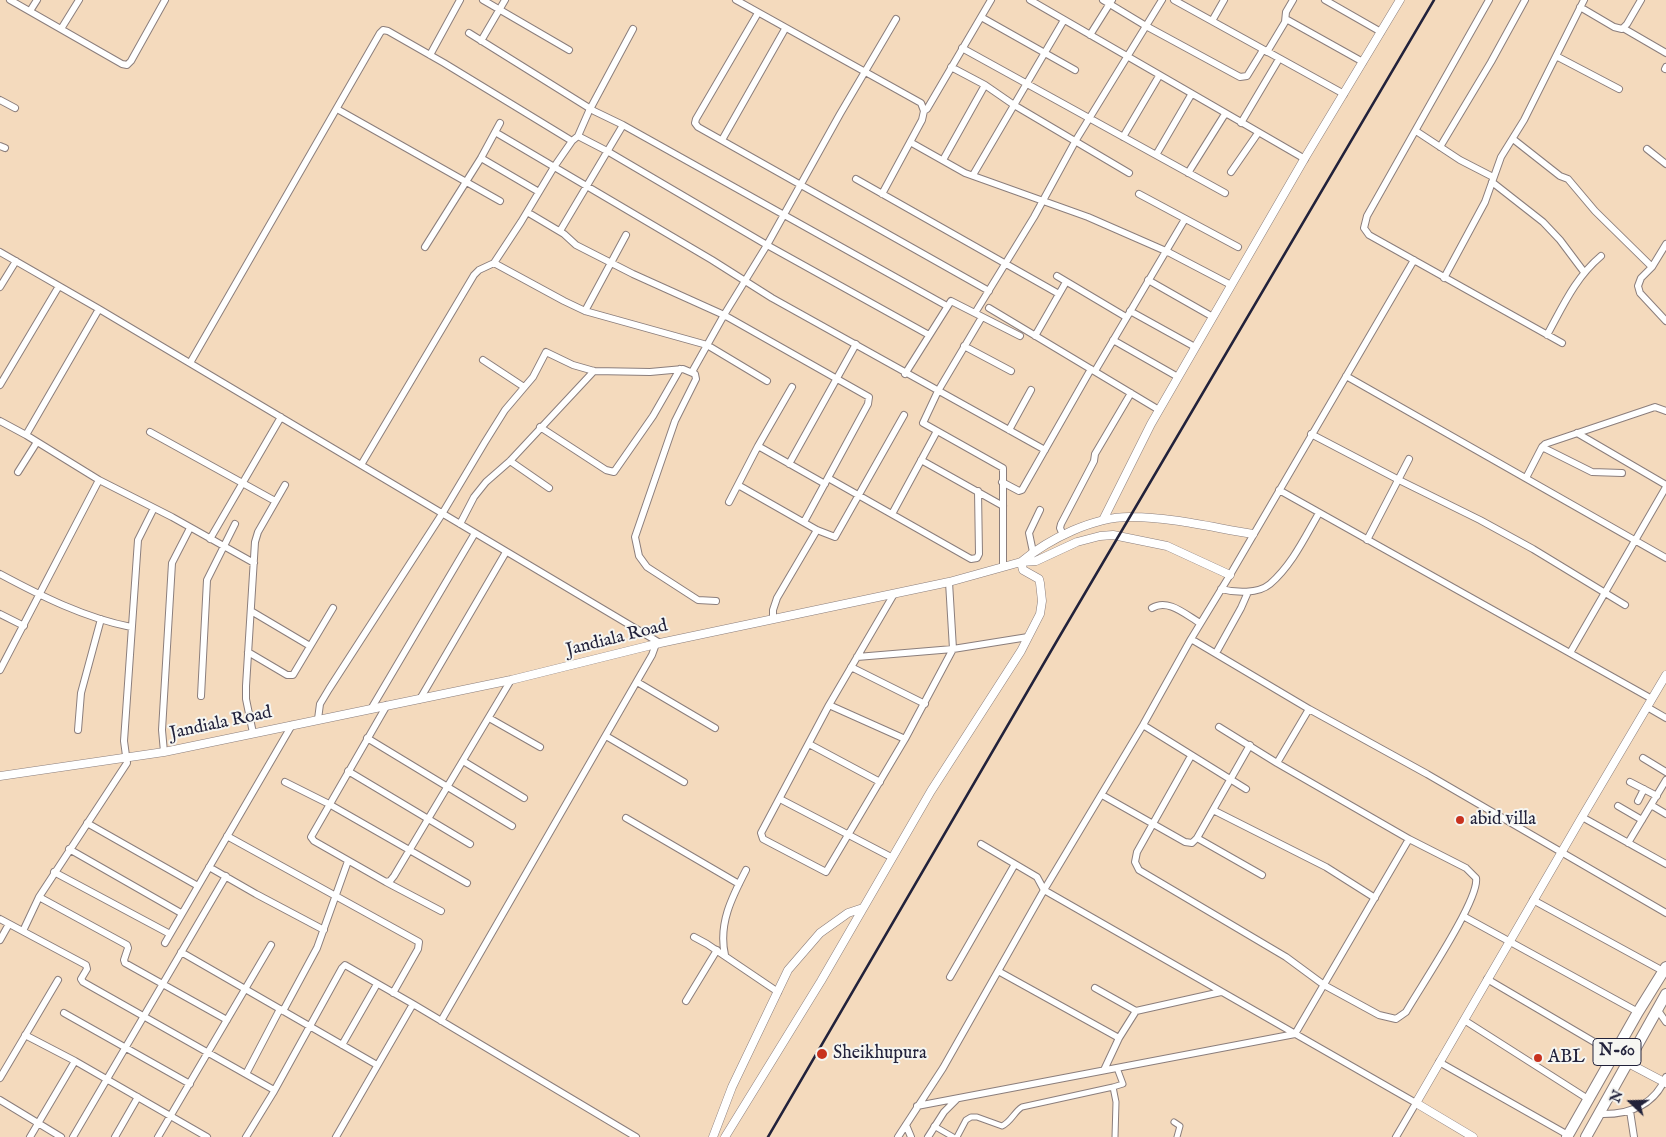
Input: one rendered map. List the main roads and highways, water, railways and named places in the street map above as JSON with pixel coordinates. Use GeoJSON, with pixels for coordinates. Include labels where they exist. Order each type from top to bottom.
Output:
{"type":"FeatureCollection","features":[{"type":"Feature","properties":{"kind":"highway","name":"N-60"},"geometry":{"type":"LineString","coordinates":[[1567,1136],[1638,1012],[1665,969]]}},
{"type":"Feature","properties":{"kind":"highway","name":"N-60"},"geometry":{"type":"LineString","coordinates":[[1586,1137],[1666,994]]}},
{"type":"Feature","properties":{"kind":"railway"},"geometry":{"type":"LineString","coordinates":[[768,1137],[1434,0]]}},
{"type":"Feature","properties":{"kind":"place","name":"abid villa"},"geometry":{"type":"Point","coordinates":[1460,820]}},
{"type":"Feature","properties":{"kind":"place","name":"Sheikhupura"},"geometry":{"type":"Point","coordinates":[822,1054]}},
{"type":"Feature","properties":{"kind":"place","name":"ABL"},"geometry":{"type":"Point","coordinates":[1538,1058]}}]}
